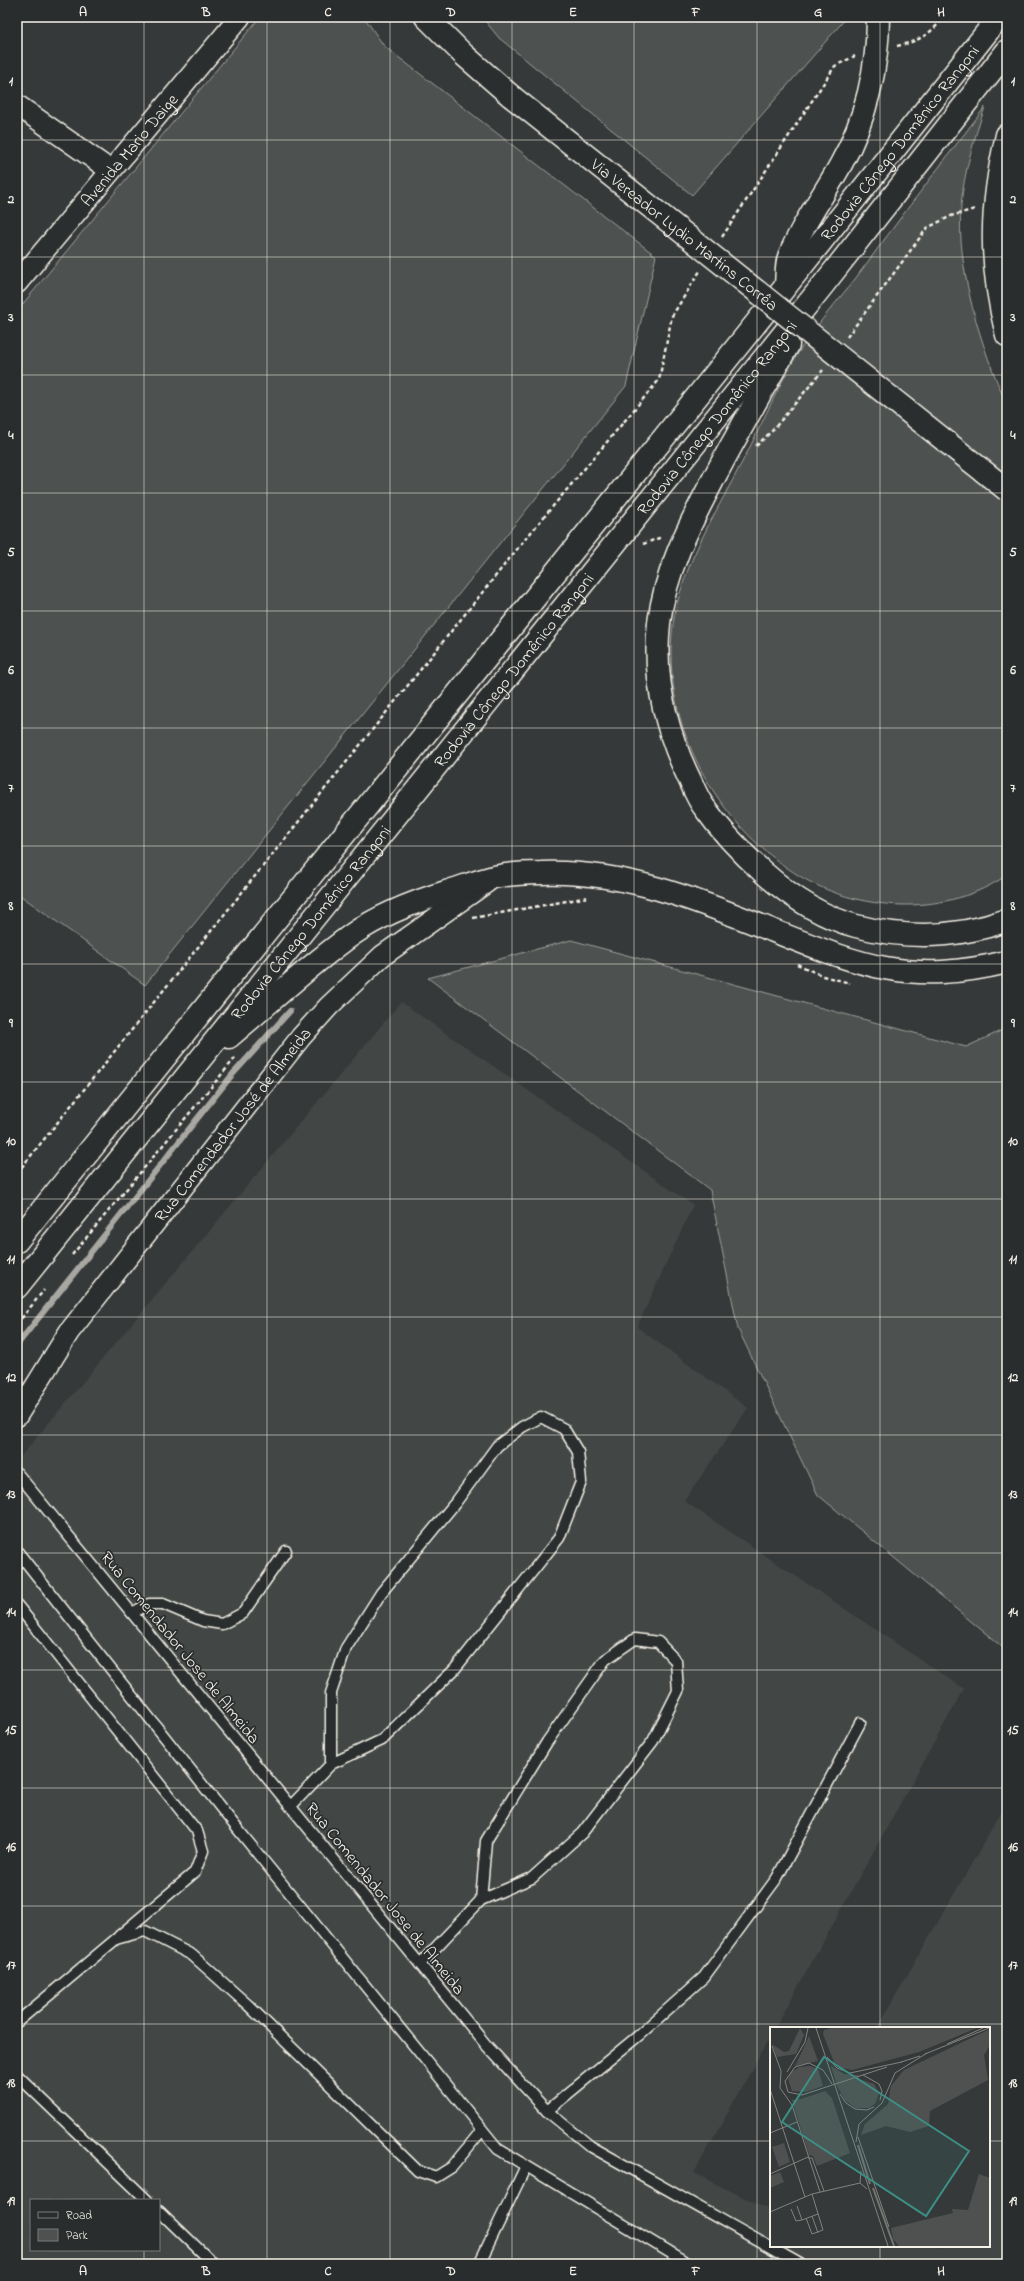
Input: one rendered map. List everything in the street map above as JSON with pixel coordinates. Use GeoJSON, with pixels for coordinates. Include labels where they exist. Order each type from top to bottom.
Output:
{"type":"FeatureCollection","features":[{"type":"Feature","properties":{"kind":"main road","name":"Via Vereador Lydio Martins Corrêa"},"geometry":{"type":"LineString","coordinates":[[426,17],[464,55],[511,96],[1007,490]]}},
{"type":"Feature","properties":{"kind":"main road"},"geometry":{"type":"LineString","coordinates":[[786,286],[789,258],[854,139],[871,82],[876,51],[878,17]]}},
{"type":"Feature","properties":{"kind":"main road","name":"Rodovia Cônego Domênico Rangoni"},"geometry":{"type":"LineString","coordinates":[[19,1238],[786,286],[999,17]]}},
{"type":"Feature","properties":{"kind":"main road","name":"Rodovia Cônego Domênico Rangoni"},"geometry":{"type":"LineString","coordinates":[[17,1287],[823,285],[1007,51]]}},
{"type":"Feature","properties":{"kind":"main road"},"geometry":{"type":"LineString","coordinates":[[1007,135],[996,183],[992,231],[995,276],[1007,335]]}},
{"type":"Feature","properties":{"kind":"main road"},"geometry":{"type":"LineString","coordinates":[[823,285],[736,436],[687,531],[667,581],[659,623],[658,670],[665,717],[680,758],[702,805],[743,854],[785,891],[819,912],[854,926],[891,933],[928,936],[961,933],[1007,920]]}},
{"type":"Feature","properties":{"kind":"main road"},"geometry":{"type":"LineString","coordinates":[[192,1068],[317,960],[355,932],[404,907],[495,877],[556,872],[586,873],[625,879],[695,900],[846,959],[900,972],[926,974],[957,972],[1007,962]]}},
{"type":"Feature","properties":{"kind":"street","name":"Avenida Mario Daige"},"geometry":{"type":"LineString","coordinates":[[17,283],[110,170],[240,17]]}},
{"type":"Feature","properties":{"kind":"street"},"geometry":{"type":"LineString","coordinates":[[17,105],[110,170]]}},
{"type":"Feature","properties":{"kind":"street","name":"Rua Comendador José de Almeida"},"geometry":{"type":"LineString","coordinates":[[17,1416],[49,1362],[89,1306],[296,1043],[329,1006],[382,956],[495,877]]}},
{"type":"Feature","properties":{"kind":"lane"},"geometry":{"type":"LineString","coordinates":[[290,1806],[331,1764],[382,1740],[454,1670],[559,1538],[581,1482],[578,1452],[564,1429],[541,1418],[522,1427],[497,1446],[456,1502],[380,1593],[346,1648],[331,1693],[331,1764]]}},
{"type":"Feature","properties":{"kind":"lane","name":"Rua Comendador Jose de Almeida"},"geometry":{"type":"LineString","coordinates":[[17,1472],[487,2046],[547,2111],[590,2146],[800,2264]]}},
{"type":"Feature","properties":{"kind":"lane"},"geometry":{"type":"LineString","coordinates":[[17,1551],[246,1839],[498,2149],[689,2264]]}},
{"type":"Feature","properties":{"kind":"lane"},"geometry":{"type":"LineString","coordinates":[[132,1612],[149,1604],[162,1604],[203,1621],[222,1624],[243,1613],[286,1551]]}},
{"type":"Feature","properties":{"kind":"lane"},"geometry":{"type":"LineString","coordinates":[[17,1605],[197,1831],[204,1851],[195,1872],[17,2022]]}},
{"type":"Feature","properties":{"kind":"lane"},"geometry":{"type":"LineString","coordinates":[[420,1964],[481,1900],[532,1878],[582,1833],[653,1741],[678,1691],[676,1660],[658,1642],[635,1639],[605,1660],[547,1742],[486,1841],[481,1900]]}},
{"type":"Feature","properties":{"kind":"lane"},"geometry":{"type":"LineString","coordinates":[[547,2111],[638,2036],[704,1977],[777,1878],[860,1723]]}},
{"type":"Feature","properties":{"kind":"lane"},"geometry":{"type":"LineString","coordinates":[[116,1939],[145,1931],[192,1955],[248,2005],[418,2171],[436,2176],[452,2167],[482,2130]]}},
{"type":"Feature","properties":{"kind":"lane"},"geometry":{"type":"LineString","coordinates":[[17,2075],[146,2199]]}},
{"type":"Feature","properties":{"kind":"lane"},"geometry":{"type":"LineString","coordinates":[[479,2264],[526,2166]]}},
{"type":"Feature","properties":{"kind":"lane"},"geometry":{"type":"LineString","coordinates":[[160,2212],[214,2264]]}},
{"type":"Feature","properties":{"kind":"path"},"geometry":{"type":"LineString","coordinates":[[719,242],[835,66],[850,57],[912,43],[932,32],[944,17]]}},
{"type":"Feature","properties":{"kind":"path"},"geometry":{"type":"LineString","coordinates":[[842,343],[927,228],[951,216],[980,208]]}},
{"type":"Feature","properties":{"kind":"path"},"geometry":{"type":"LineString","coordinates":[[17,1173],[522,543],[659,380],[672,316],[701,269]]}},
{"type":"Feature","properties":{"kind":"path"},"geometry":{"type":"LineString","coordinates":[[751,450],[772,431],[826,365]]}},
{"type":"Feature","properties":{"kind":"path"},"geometry":{"type":"LineString","coordinates":[[641,545],[654,539],[687,531]]}},
{"type":"Feature","properties":{"kind":"path"},"geometry":{"type":"LineString","coordinates":[[467,919],[594,896]]}},
{"type":"Feature","properties":{"kind":"path"},"geometry":{"type":"LineString","coordinates":[[796,964],[823,976],[853,983]]}},
{"type":"Feature","properties":{"kind":"path"},"geometry":{"type":"LineString","coordinates":[[70,1256],[237,1056]]}},
{"type":"Feature","properties":{"kind":"path"},"geometry":{"type":"LineString","coordinates":[[17,1324],[46,1287]]}},
{"type":"Feature","properties":{"kind":"shaded area"},"geometry":{"type":"Polygon","coordinates":[[[401,1002],[693,1205],[637,1327],[748,1408],[684,1501],[964,1689],[776,2027],[770,2027],[770,2037],[694,2173],[770,2211],[770,2247],[990,2247],[990,2027],[878,2027],[1007,1802],[1007,2264],[17,2264],[17,1461],[401,1002]]]}},
{"type":"Feature","properties":{"kind":"green space"},"geometry":{"type":"Polygon","coordinates":[[[260,17],[364,17],[384,46],[656,256],[626,386],[145,985],[17,893],[17,311],[260,17]]]}},
{"type":"Feature","properties":{"kind":"green space"},"geometry":{"type":"Polygon","coordinates":[[[482,17],[847,17],[692,195],[499,38],[482,17]]]}},
{"type":"Feature","properties":{"kind":"green space"},"geometry":{"type":"Polygon","coordinates":[[[985,107],[973,143],[964,180],[960,230],[962,255],[972,307],[988,358],[1007,405],[1007,875],[984,888],[959,898],[933,903],[906,905],[879,903],[852,898],[827,890],[803,878],[769,854],[739,825],[714,792],[694,755],[680,716],[672,675],[672,634],[685,576],[699,544],[794,360],[815,329],[855,279],[985,107]]]}},
{"type":"Feature","properties":{"kind":"green space"},"geometry":{"type":"Polygon","coordinates":[[[571,940],[966,1047],[1007,1028],[1007,1651],[818,1495],[738,1329],[710,1190],[428,978],[571,940]]]}},
{"type":"Feature","properties":{"kind":"waterway"},"geometry":{"type":"LineString","coordinates":[[17,1345],[232,1075],[290,1011]]}}]}
